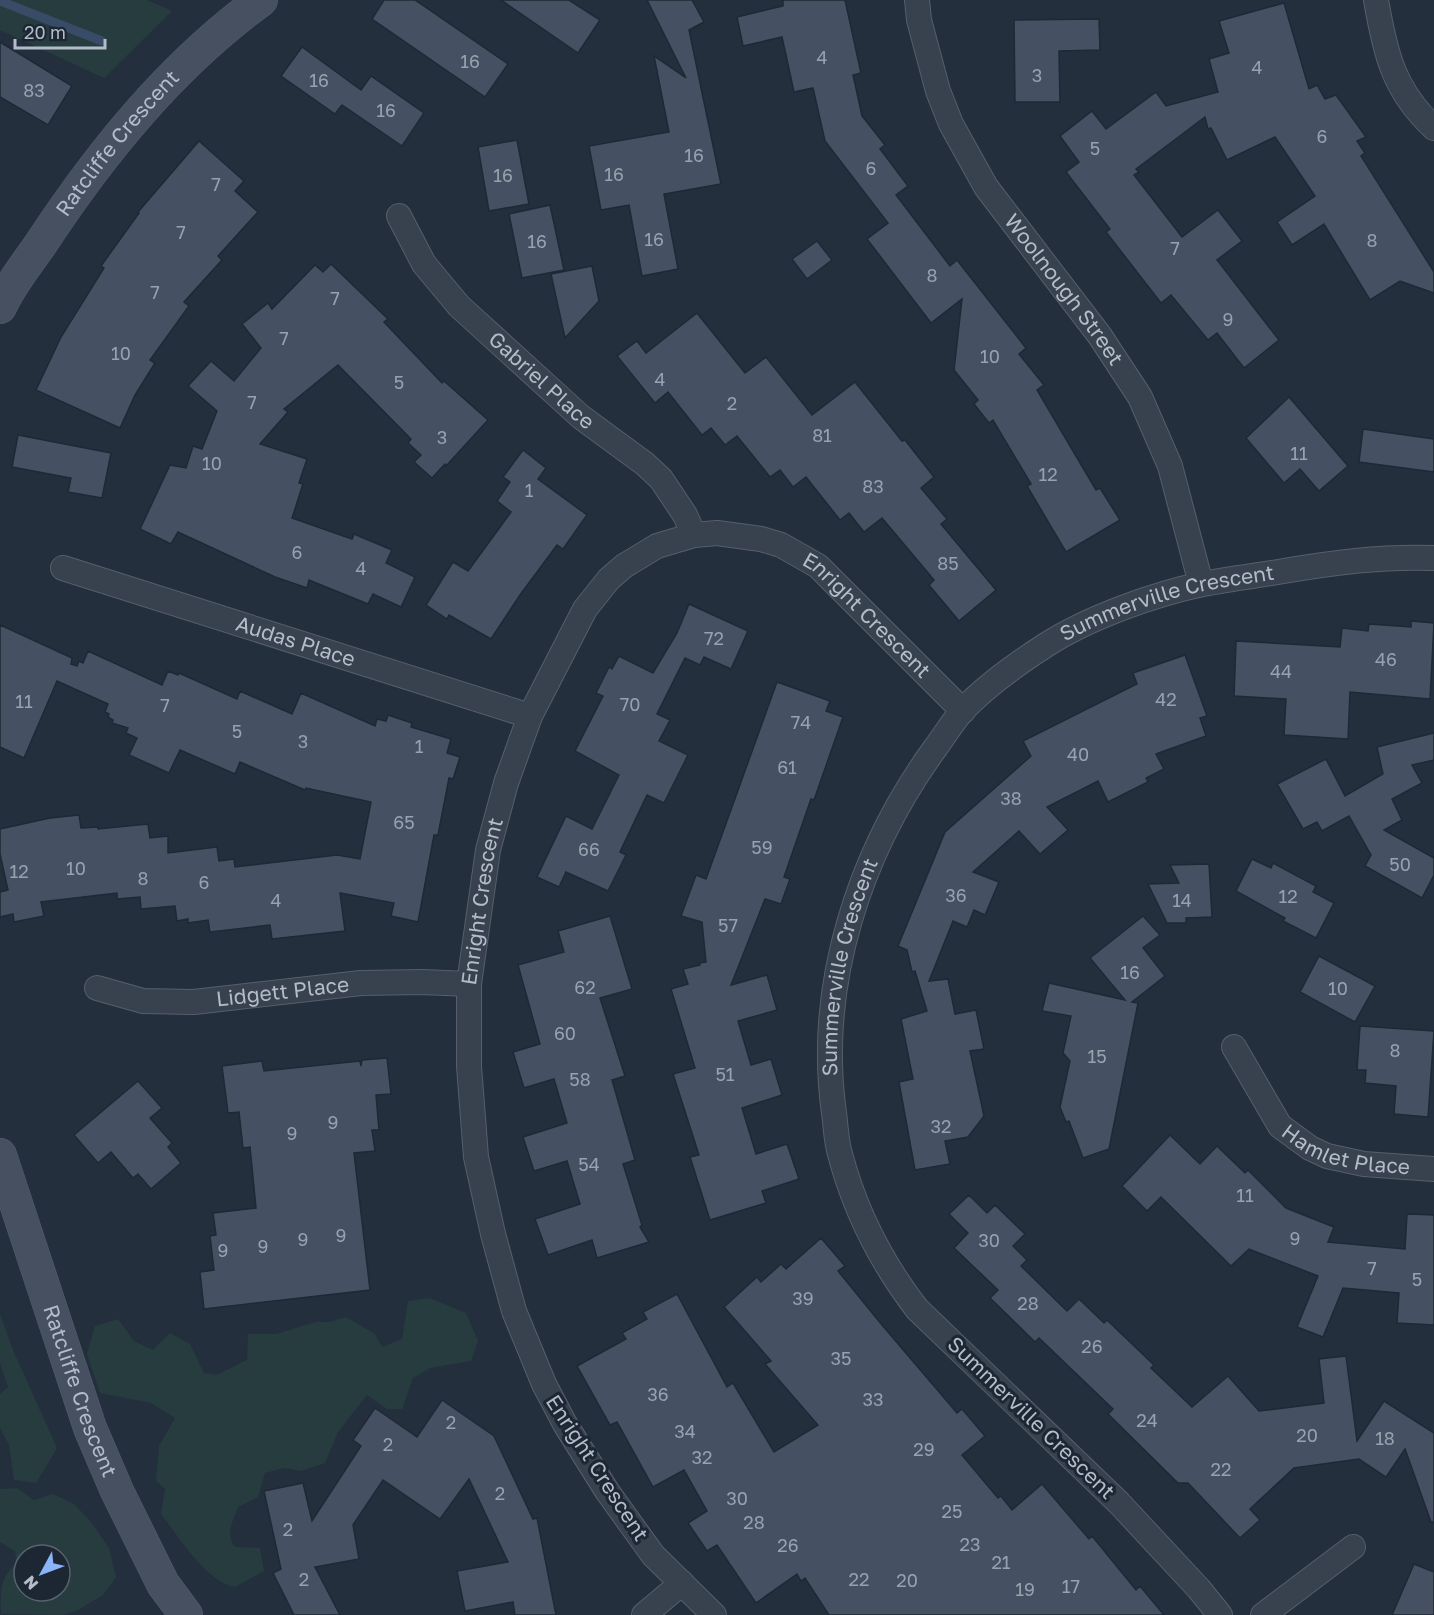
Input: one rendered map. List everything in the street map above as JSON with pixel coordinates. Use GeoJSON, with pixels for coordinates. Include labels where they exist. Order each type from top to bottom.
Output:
{"type":"FeatureCollection","features":[{"type":"Feature","properties":{"kind":"street","name":"Ratcliffe Crescent"},"geometry":{"type":"LineString","coordinates":[[0,307],[78,188],[129,123],[184,65],[261,0]]}},
{"type":"Feature","properties":{"kind":"street","name":"Woolnough Street"},"geometry":{"type":"LineString","coordinates":[[917,0],[919,20],[938,91],[951,124],[986,187],[1100,336],[1140,398],[1170,466],[1201,584]]}},
{"type":"Feature","properties":{"kind":"street"},"geometry":{"type":"LineString","coordinates":[[1376,0],[1385,48],[1393,72],[1419,114],[1434,128]]}},
{"type":"Feature","properties":{"kind":"street","name":"Gabriel Place"},"geometry":{"type":"LineString","coordinates":[[399,216],[424,264],[459,306],[581,417],[645,464],[661,479],[685,515],[694,535]]}},
{"type":"Feature","properties":{"kind":"street","name":"Enright Crescent"},"geometry":{"type":"LineString","coordinates":[[714,1615],[653,1555],[607,1491],[565,1425],[544,1384],[514,1311],[493,1234],[476,1157],[469,1066],[469,984],[488,850],[506,783],[530,716],[585,609],[609,579],[624,566],[657,546],[694,535],[717,534],[761,539],[781,545],[818,566],[963,711]]}},
{"type":"Feature","properties":{"kind":"street","name":"Summerville Crescent"},"geometry":{"type":"LineString","coordinates":[[1220,1615],[1200,1589],[1119,1503],[917,1309],[896,1281],[861,1220],[839,1152],[829,1079],[832,1003],[847,927],[874,851],[913,778],[963,711],[989,686],[1047,645],[1078,627],[1142,601],[1201,584],[1349,560],[1434,558]]}},
{"type":"Feature","properties":{"kind":"street","name":"Audas Place"},"geometry":{"type":"LineString","coordinates":[[63,568],[530,716]]}},
{"type":"Feature","properties":{"kind":"street","name":"Lidgett Place"},"geometry":{"type":"LineString","coordinates":[[97,988],[143,1001],[194,1002],[361,983],[469,984]]}},
{"type":"Feature","properties":{"kind":"street","name":"Hamlet Place"},"geometry":{"type":"LineString","coordinates":[[1234,1047],[1280,1126],[1310,1148],[1327,1156],[1364,1164],[1434,1169]]}},
{"type":"Feature","properties":{"kind":"street","name":"Ratcliffe Crescent"},"geometry":{"type":"LineString","coordinates":[[0,1155],[90,1428],[117,1491],[163,1584],[186,1615]]}},
{"type":"Feature","properties":{"kind":"street"},"geometry":{"type":"LineString","coordinates":[[1263,1615],[1353,1547]]}},
{"type":"Feature","properties":{"kind":"street"},"geometry":{"type":"LineString","coordinates":[[644,1615],[682,1583]]}},
{"type":"Feature","properties":{"kind":"green space"},"geometry":{"type":"Polygon","coordinates":[[[0,0],[147,0],[172,11],[104,78],[0,30],[0,0]]]}},
{"type":"Feature","properties":{"kind":"green space"},"geometry":{"type":"Polygon","coordinates":[[[430,1298],[466,1313],[478,1341],[471,1361],[430,1368],[413,1378],[402,1409],[387,1409],[367,1395],[338,1432],[325,1463],[301,1471],[284,1468],[265,1473],[258,1497],[238,1507],[230,1532],[235,1547],[260,1548],[264,1571],[235,1587],[224,1583],[203,1568],[161,1514],[165,1489],[156,1481],[159,1446],[175,1418],[151,1403],[100,1393],[87,1354],[95,1326],[118,1319],[134,1341],[153,1350],[170,1333],[190,1344],[204,1373],[217,1375],[247,1360],[248,1334],[276,1334],[316,1322],[329,1322],[346,1317],[375,1334],[382,1347],[402,1339],[408,1301],[430,1298]]]}},
{"type":"Feature","properties":{"kind":"green space"},"geometry":{"type":"Polygon","coordinates":[[[0,1314],[13,1350],[57,1448],[36,1483],[14,1480],[9,1445],[0,1428],[0,1394],[8,1387],[0,1363],[0,1314]]]}},
{"type":"Feature","properties":{"kind":"green space"},"geometry":{"type":"Polygon","coordinates":[[[17,1488],[34,1500],[53,1494],[74,1504],[91,1522],[109,1548],[116,1577],[103,1595],[78,1610],[63,1615],[1,1614],[2,1585],[12,1567],[12,1603],[72,1603],[72,1543],[12,1543],[12,1549],[0,1542],[0,1489],[17,1488]]]}},
{"type":"Feature","properties":{"kind":"building"},"geometry":{"type":"Polygon","coordinates":[[[384,0],[415,0],[508,64],[485,97],[372,19],[384,0]]]}},
{"type":"Feature","properties":{"kind":"building"},"geometry":{"type":"Polygon","coordinates":[[[501,0],[569,0],[600,20],[578,53],[501,0]]]}},
{"type":"Feature","properties":{"kind":"building"},"geometry":{"type":"Polygon","coordinates":[[[647,0],[692,0],[704,22],[689,30],[721,184],[664,194],[678,269],[642,276],[629,205],[601,210],[589,146],[669,132],[654,56],[686,78],[647,0]]]}},
{"type":"Feature","properties":{"kind":"building"},"geometry":{"type":"Polygon","coordinates":[[[783,0],[845,0],[861,73],[853,75],[862,116],[885,145],[880,149],[908,186],[896,195],[950,266],[957,260],[1026,348],[1019,354],[1044,385],[1037,390],[1096,490],[1100,488],[1120,520],[1066,552],[1027,486],[1031,484],[993,420],[989,423],[974,404],[978,400],[954,370],[962,299],[931,323],[867,239],[888,223],[825,141],[813,88],[794,92],[782,37],[743,46],[737,17],[783,6],[783,0]]]}},
{"type":"Feature","properties":{"kind":"building"},"geometry":{"type":"Polygon","coordinates":[[[1284,3],[1309,89],[1317,85],[1325,99],[1336,95],[1366,137],[1357,141],[1365,153],[1361,156],[1434,272],[1434,293],[1400,281],[1370,300],[1324,224],[1292,245],[1277,222],[1315,196],[1275,137],[1227,160],[1211,128],[1208,129],[1205,117],[1136,169],[1139,172],[1134,175],[1182,237],[1218,210],[1242,241],[1217,260],[1279,340],[1244,368],[1217,333],[1208,340],[1171,295],[1161,303],[1106,232],[1110,229],[1066,172],[1079,162],[1060,136],[1092,111],[1106,129],[1156,92],[1166,106],[1218,92],[1209,59],[1229,53],[1219,21],[1284,3]]]}},
{"type":"Feature","properties":{"kind":"building"},"geometry":{"type":"Polygon","coordinates":[[[1099,19],[1100,50],[1059,51],[1060,102],[1015,102],[1014,20],[1099,19]]]}},
{"type":"Feature","properties":{"kind":"building"},"geometry":{"type":"Polygon","coordinates":[[[0,42],[72,86],[48,125],[0,97],[0,42]]]}},
{"type":"Feature","properties":{"kind":"building"},"geometry":{"type":"Polygon","coordinates":[[[302,47],[361,90],[371,76],[424,113],[402,146],[342,105],[335,114],[281,76],[302,47]]]}},
{"type":"Feature","properties":{"kind":"building"},"geometry":{"type":"Polygon","coordinates":[[[517,140],[529,204],[489,211],[478,147],[517,140]]]}},
{"type":"Feature","properties":{"kind":"building"},"geometry":{"type":"Polygon","coordinates":[[[199,141],[244,181],[235,191],[258,212],[218,256],[222,260],[184,302],[189,306],[150,360],[155,363],[135,395],[120,428],[36,390],[61,337],[104,268],[101,266],[138,212],[199,141]]]}},
{"type":"Feature","properties":{"kind":"building"},"geometry":{"type":"Polygon","coordinates":[[[550,205],[564,270],[522,278],[509,214],[550,205]]]}},
{"type":"Feature","properties":{"kind":"building"},"geometry":{"type":"Polygon","coordinates":[[[817,241],[832,260],[807,279],[792,259],[817,241]]]}},
{"type":"Feature","properties":{"kind":"building"},"geometry":{"type":"Polygon","coordinates":[[[331,264],[388,319],[384,322],[442,383],[444,381],[488,420],[432,478],[414,462],[421,455],[408,443],[411,439],[338,365],[284,409],[288,412],[260,444],[307,459],[299,483],[303,484],[292,518],[352,539],[354,534],[392,550],[386,563],[415,577],[401,607],[373,594],[368,604],[309,580],[307,588],[275,577],[178,532],[171,544],[140,529],[170,465],[186,468],[193,446],[202,449],[217,411],[188,386],[211,361],[234,381],[261,348],[242,324],[268,303],[272,309],[315,265],[323,272],[331,264]]]}},
{"type":"Feature","properties":{"kind":"building"},"geometry":{"type":"Polygon","coordinates":[[[592,266],[599,301],[565,338],[551,274],[592,266]]]}},
{"type":"Feature","properties":{"kind":"building"},"geometry":{"type":"Polygon","coordinates":[[[697,313],[745,373],[766,357],[812,415],[855,382],[934,477],[921,488],[947,519],[941,524],[996,590],[959,621],[929,585],[934,580],[882,518],[864,532],[849,513],[840,520],[806,477],[793,487],[780,470],[770,477],[737,436],[725,445],[711,428],[702,435],[668,392],[655,403],[617,356],[637,341],[646,353],[697,313]]]}},
{"type":"Feature","properties":{"kind":"building"},"geometry":{"type":"Polygon","coordinates":[[[1289,397],[1348,466],[1319,491],[1300,469],[1284,483],[1246,438],[1289,397]]]}},
{"type":"Feature","properties":{"kind":"building"},"geometry":{"type":"Polygon","coordinates":[[[1363,429],[1434,439],[1434,472],[1359,462],[1363,429]]]}},
{"type":"Feature","properties":{"kind":"building"},"geometry":{"type":"Polygon","coordinates":[[[18,435],[111,453],[102,498],[68,492],[71,478],[12,467],[18,435]]]}},
{"type":"Feature","properties":{"kind":"building"},"geometry":{"type":"Polygon","coordinates":[[[523,450],[546,468],[538,479],[587,515],[563,549],[557,545],[491,639],[449,615],[447,619],[426,605],[453,562],[468,571],[511,512],[497,501],[510,482],[503,477],[523,450]]]}},
{"type":"Feature","properties":{"kind":"building"},"geometry":{"type":"Polygon","coordinates":[[[689,604],[748,631],[731,669],[704,657],[700,665],[685,658],[657,714],[670,720],[659,741],[688,755],[664,803],[647,795],[620,852],[626,855],[608,891],[566,872],[559,887],[537,877],[566,816],[592,829],[619,775],[575,751],[603,696],[596,693],[609,667],[612,669],[619,656],[653,673],[677,633],[689,604]]]}},
{"type":"Feature","properties":{"kind":"building"},"geometry":{"type":"Polygon","coordinates":[[[1411,621],[1434,623],[1430,699],[1350,692],[1348,739],[1284,735],[1286,699],[1234,696],[1236,641],[1340,647],[1342,628],[1368,631],[1369,624],[1411,627],[1411,621]]]}},
{"type":"Feature","properties":{"kind":"building"},"geometry":{"type":"Polygon","coordinates":[[[0,625],[72,658],[71,664],[77,666],[79,661],[83,663],[88,651],[162,685],[168,671],[178,675],[179,673],[237,699],[240,691],[292,714],[301,693],[375,726],[377,719],[386,721],[388,715],[412,723],[411,727],[451,739],[447,753],[460,757],[453,779],[449,778],[438,835],[434,835],[418,922],[391,916],[394,903],[340,893],[345,931],[272,939],[270,925],[210,932],[208,920],[188,923],[188,919],[177,921],[175,906],[141,909],[140,897],[117,899],[117,893],[41,902],[44,916],[14,922],[13,914],[0,917],[0,892],[8,890],[0,854],[0,829],[50,818],[79,815],[81,828],[98,827],[98,829],[148,824],[150,838],[168,836],[168,853],[217,847],[219,861],[234,859],[235,867],[337,855],[360,859],[371,802],[306,788],[305,790],[240,762],[235,774],[180,750],[169,773],[129,755],[137,738],[126,733],[128,728],[112,723],[113,720],[105,712],[108,704],[57,681],[24,758],[0,747],[0,625]]]}},
{"type":"Feature","properties":{"kind":"building"},"geometry":{"type":"Polygon","coordinates":[[[1185,655],[1207,716],[1200,718],[1206,736],[1156,754],[1164,769],[1146,778],[1148,782],[1108,802],[1098,781],[1047,807],[1068,830],[1040,854],[1019,831],[973,872],[999,882],[985,915],[974,910],[967,927],[953,921],[929,981],[948,979],[955,1014],[976,1010],[984,1049],[970,1051],[984,1116],[968,1137],[945,1141],[950,1164],[915,1170],[899,1082],[913,1079],[901,1019],[927,1011],[915,971],[912,972],[907,950],[898,946],[945,832],[1031,756],[1023,741],[1137,684],[1133,673],[1185,655]]]}},
{"type":"Feature","properties":{"kind":"building"},"geometry":{"type":"Polygon","coordinates":[[[777,682],[830,701],[826,711],[843,717],[784,877],[790,879],[781,904],[765,899],[731,985],[767,975],[777,1010],[738,1021],[751,1065],[771,1059],[782,1095],[742,1108],[756,1154],[787,1144],[799,1179],[762,1191],[766,1203],[710,1220],[690,1157],[699,1155],[673,1074],[695,1068],[671,989],[688,984],[683,969],[706,962],[702,922],[681,916],[696,875],[706,879],[777,682]]]}},
{"type":"Feature","properties":{"kind":"building"},"geometry":{"type":"Polygon","coordinates":[[[1434,733],[1434,760],[1412,765],[1422,783],[1392,799],[1402,820],[1384,830],[1434,858],[1434,875],[1422,898],[1365,866],[1371,855],[1349,816],[1322,831],[1317,822],[1303,829],[1277,784],[1326,759],[1345,796],[1383,774],[1377,747],[1434,733]]]}},
{"type":"Feature","properties":{"kind":"building"},"geometry":{"type":"Polygon","coordinates":[[[1252,859],[1271,868],[1273,863],[1316,886],[1313,892],[1334,903],[1316,938],[1283,921],[1285,918],[1236,891],[1252,859]]]}},
{"type":"Feature","properties":{"kind":"building"},"geometry":{"type":"Polygon","coordinates":[[[1209,864],[1212,917],[1186,918],[1186,923],[1167,923],[1148,884],[1179,883],[1170,865],[1209,864]]]}},
{"type":"Feature","properties":{"kind":"building"},"geometry":{"type":"Polygon","coordinates":[[[610,916],[632,989],[600,998],[625,1076],[612,1080],[635,1160],[623,1164],[642,1225],[640,1227],[649,1242],[597,1258],[592,1240],[548,1255],[535,1219],[580,1204],[567,1161],[534,1171],[523,1137],[567,1123],[554,1079],[524,1088],[513,1052],[540,1044],[518,965],[564,952],[558,931],[610,916]]]}},
{"type":"Feature","properties":{"kind":"building"},"geometry":{"type":"Polygon","coordinates":[[[1143,916],[1160,935],[1143,948],[1165,976],[1132,1002],[1138,1003],[1109,1149],[1083,1158],[1069,1121],[1066,1122],[1060,1107],[1070,1061],[1063,1053],[1071,1016],[1042,1011],[1049,983],[1125,1000],[1090,958],[1143,916]]]}},
{"type":"Feature","properties":{"kind":"building"},"geometry":{"type":"Polygon","coordinates":[[[1319,956],[1375,986],[1355,1022],[1300,992],[1319,956]]]}},
{"type":"Feature","properties":{"kind":"building"},"geometry":{"type":"Polygon","coordinates":[[[1360,1026],[1434,1031],[1428,1117],[1394,1114],[1396,1086],[1365,1083],[1366,1070],[1357,1070],[1360,1026]]]}},
{"type":"Feature","properties":{"kind":"building"},"geometry":{"type":"Polygon","coordinates":[[[387,1058],[391,1094],[376,1095],[379,1130],[372,1130],[375,1151],[354,1153],[370,1290],[204,1309],[200,1272],[214,1270],[210,1236],[216,1235],[213,1213],[256,1208],[250,1147],[243,1148],[239,1112],[228,1113],[222,1066],[262,1061],[264,1071],[360,1061],[361,1066],[362,1060],[387,1058]]]}},
{"type":"Feature","properties":{"kind":"building"},"geometry":{"type":"Polygon","coordinates":[[[138,1081],[162,1108],[150,1118],[172,1143],[168,1147],[181,1163],[151,1189],[138,1174],[133,1178],[111,1152],[98,1163],[74,1135],[138,1081]]]}},
{"type":"Feature","properties":{"kind":"building"},"geometry":{"type":"Polygon","coordinates":[[[1170,1135],[1200,1164],[1217,1146],[1245,1173],[1248,1170],[1286,1208],[1334,1227],[1328,1242],[1405,1249],[1407,1214],[1434,1215],[1434,1325],[1397,1323],[1399,1293],[1343,1288],[1323,1337],[1297,1327],[1318,1276],[1249,1249],[1231,1266],[1161,1197],[1147,1211],[1122,1186],[1170,1135]]]}},
{"type":"Feature","properties":{"kind":"building"},"geometry":{"type":"Polygon","coordinates":[[[969,1195],[987,1213],[995,1205],[1025,1234],[1013,1246],[1027,1260],[1021,1266],[1067,1311],[1079,1299],[1104,1323],[1107,1320],[1154,1365],[1151,1368],[1192,1407],[1228,1376],[1259,1411],[1324,1403],[1319,1359],[1346,1356],[1357,1441],[1384,1401],[1434,1433],[1434,1522],[1431,1522],[1405,1449],[1386,1477],[1359,1459],[1294,1468],[1250,1509],[1260,1520],[1240,1538],[1188,1483],[1178,1483],[1108,1414],[1113,1409],[1039,1338],[1035,1342],[990,1298],[998,1290],[954,1248],[968,1233],[949,1214],[969,1195]]]}},
{"type":"Feature","properties":{"kind":"building"},"geometry":{"type":"Polygon","coordinates":[[[821,1238],[845,1266],[838,1271],[882,1325],[957,1413],[962,1409],[985,1436],[962,1455],[998,1498],[1001,1496],[1012,1510],[1042,1484],[1089,1539],[1092,1536],[1136,1590],[1140,1586],[1164,1615],[829,1615],[805,1578],[801,1581],[797,1574],[756,1603],[717,1545],[707,1551],[688,1523],[707,1511],[684,1470],[653,1487],[617,1422],[610,1425],[577,1366],[626,1339],[622,1333],[647,1319],[643,1312],[677,1294],[727,1387],[733,1383],[774,1452],[818,1425],[765,1364],[771,1361],[724,1307],[757,1277],[761,1282],[781,1264],[786,1269],[821,1238]]]}},
{"type":"Feature","properties":{"kind":"building"},"geometry":{"type":"Polygon","coordinates":[[[442,1400],[494,1436],[533,1519],[537,1518],[556,1615],[515,1615],[513,1602],[465,1611],[457,1571],[508,1562],[469,1479],[440,1519],[383,1480],[353,1525],[359,1559],[315,1567],[340,1615],[294,1615],[273,1573],[281,1569],[264,1491],[303,1483],[312,1521],[361,1446],[353,1440],[375,1408],[417,1437],[442,1400]]]}},
{"type":"Feature","properties":{"kind":"building"},"geometry":{"type":"Polygon","coordinates":[[[1414,1564],[1434,1572],[1434,1615],[1392,1615],[1414,1564]]]}},
{"type":"Feature","properties":{"kind":"waterway"},"geometry":{"type":"LineString","coordinates":[[0,1],[102,41]]}}]}
